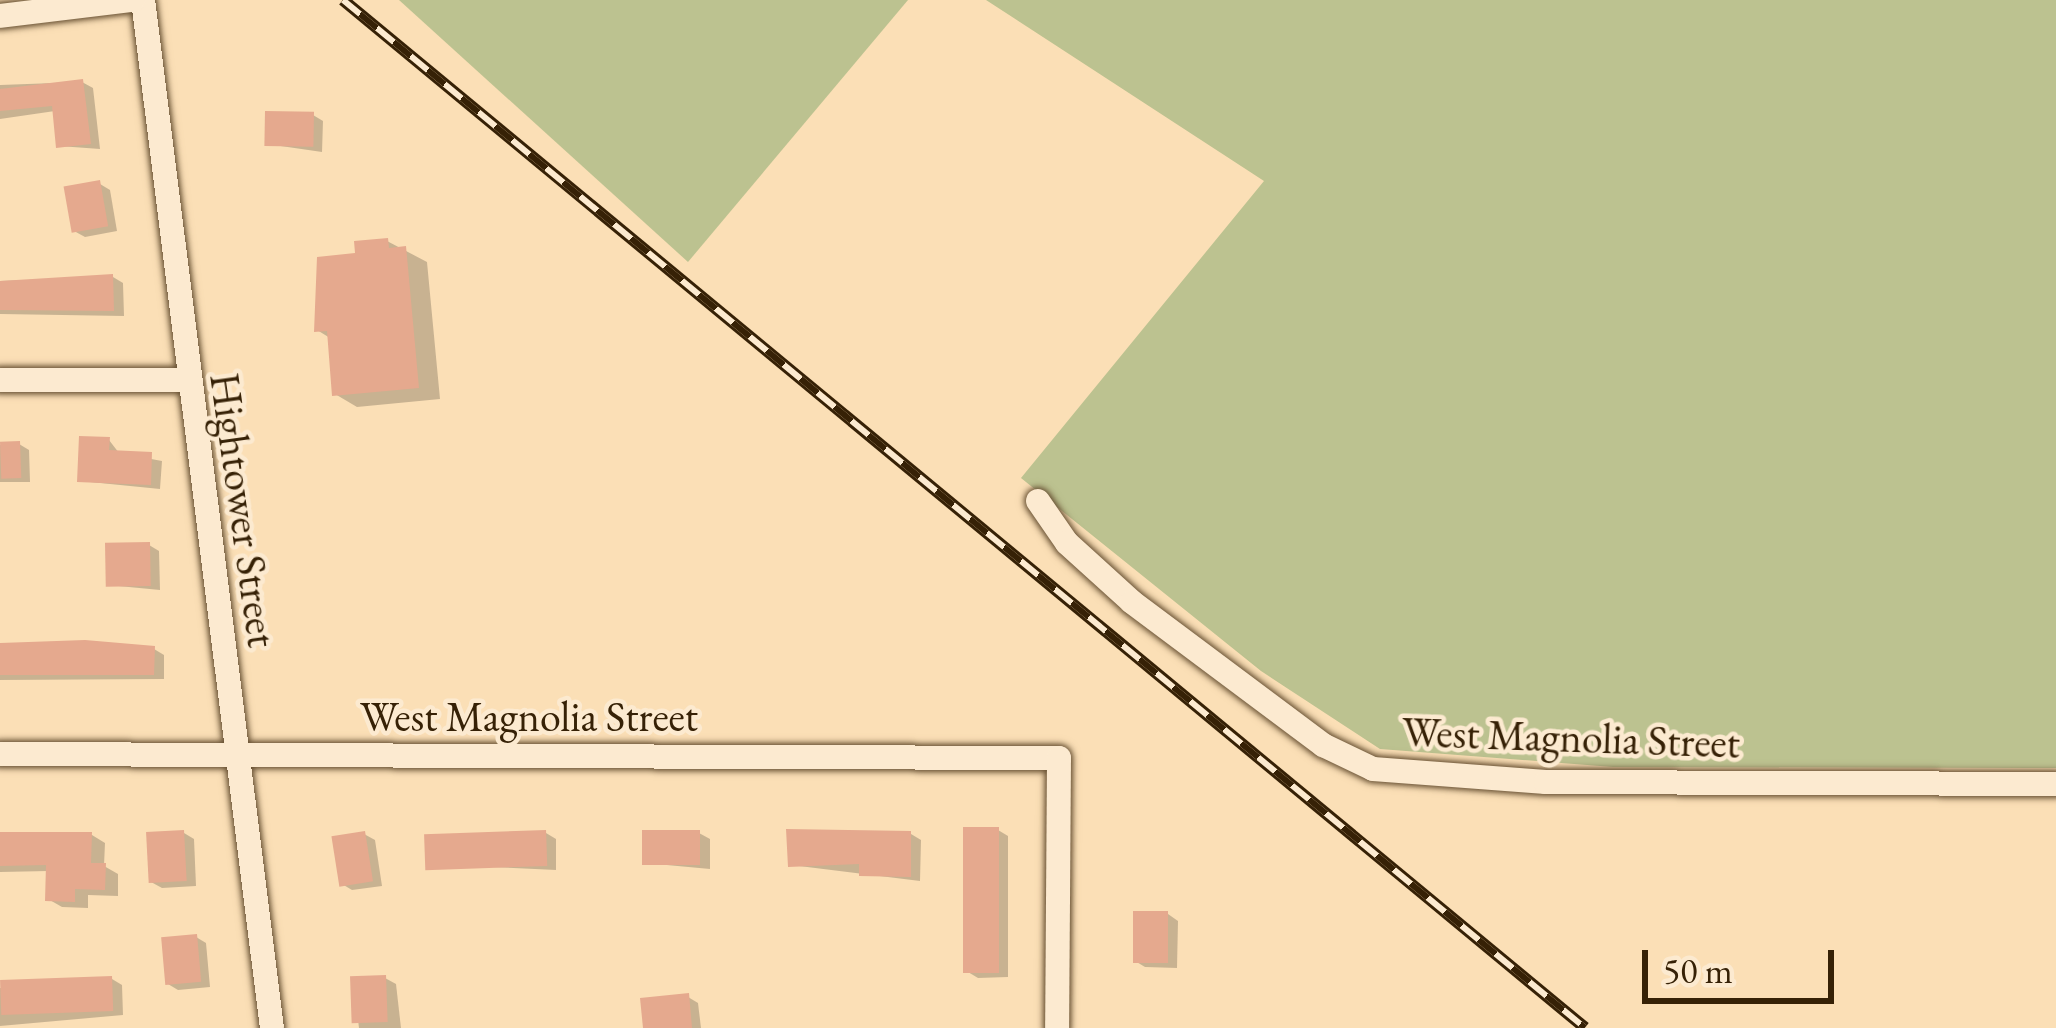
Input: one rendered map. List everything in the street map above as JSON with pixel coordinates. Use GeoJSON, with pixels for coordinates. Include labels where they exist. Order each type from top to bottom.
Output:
{"type":"FeatureCollection","features":[{"type":"Feature","properties":{"kind":"street"},"geometry":{"type":"LineString","coordinates":[[0,16],[133,0]]}},
{"type":"Feature","properties":{"kind":"street","name":"Hightower Street"},"geometry":{"type":"LineString","coordinates":[[143,0],[186,380],[272,1028]]}},
{"type":"Feature","properties":{"kind":"street"},"geometry":{"type":"LineString","coordinates":[[0,380],[186,380]]}},
{"type":"Feature","properties":{"kind":"street","name":"West Magnolia Street"},"geometry":{"type":"LineString","coordinates":[[1038,501],[1067,543],[1132,602],[1309,735],[1372,769],[1546,782],[2056,784]]}},
{"type":"Feature","properties":{"kind":"street","name":"West Magnolia Street"},"geometry":{"type":"LineString","coordinates":[[0,754],[1059,758],[1057,1028]]}},
{"type":"Feature","properties":{"kind":"green space"},"geometry":{"type":"Polygon","coordinates":[[[399,0],[908,0],[688,262],[399,0]]]}},
{"type":"Feature","properties":{"kind":"green space"},"geometry":{"type":"Polygon","coordinates":[[[986,0],[2056,0],[2056,768],[1613,767],[1380,749],[1261,671],[1021,478],[1264,181],[986,0]]]}},
{"type":"Feature","properties":{"kind":"building"},"geometry":{"type":"Polygon","coordinates":[[[83,79],[91,144],[56,148],[52,106],[0,111],[0,89],[83,79]]]}},
{"type":"Feature","properties":{"kind":"building"},"geometry":{"type":"Polygon","coordinates":[[[265,111],[314,112],[313,147],[264,146],[265,111]]]}},
{"type":"Feature","properties":{"kind":"building"},"geometry":{"type":"Polygon","coordinates":[[[100,180],[108,226],[72,233],[64,186],[100,180]]]}},
{"type":"Feature","properties":{"kind":"building"},"geometry":{"type":"Polygon","coordinates":[[[388,238],[389,248],[406,246],[419,388],[332,396],[327,331],[314,332],[317,257],[355,253],[354,241],[388,238]]]}},
{"type":"Feature","properties":{"kind":"building"},"geometry":{"type":"Polygon","coordinates":[[[113,274],[114,311],[0,310],[0,281],[113,274]]]}},
{"type":"Feature","properties":{"kind":"building"},"geometry":{"type":"Polygon","coordinates":[[[79,436],[110,437],[109,450],[152,452],[151,485],[77,482],[79,436]]]}},
{"type":"Feature","properties":{"kind":"building"},"geometry":{"type":"Polygon","coordinates":[[[20,441],[21,478],[1,479],[0,442],[20,441]]]}},
{"type":"Feature","properties":{"kind":"building"},"geometry":{"type":"Polygon","coordinates":[[[150,542],[151,586],[106,587],[105,543],[150,542]]]}},
{"type":"Feature","properties":{"kind":"building"},"geometry":{"type":"Polygon","coordinates":[[[85,640],[155,646],[154,675],[0,675],[0,643],[85,640]]]}},
{"type":"Feature","properties":{"kind":"building"},"geometry":{"type":"Polygon","coordinates":[[[963,827],[999,827],[999,973],[963,973],[963,827]]]}},
{"type":"Feature","properties":{"kind":"building"},"geometry":{"type":"Polygon","coordinates":[[[786,829],[911,831],[911,877],[859,876],[859,864],[788,867],[786,829]]]}},
{"type":"Feature","properties":{"kind":"building"},"geometry":{"type":"Polygon","coordinates":[[[184,830],[187,881],[149,883],[146,832],[184,830]]]}},
{"type":"Feature","properties":{"kind":"building"},"geometry":{"type":"Polygon","coordinates":[[[546,830],[547,866],[425,870],[424,834],[546,830]]]}},
{"type":"Feature","properties":{"kind":"building"},"geometry":{"type":"Polygon","coordinates":[[[642,830],[700,830],[700,865],[642,865],[642,830]]]}},
{"type":"Feature","properties":{"kind":"building"},"geometry":{"type":"Polygon","coordinates":[[[365,831],[373,881],[339,887],[331,836],[365,831]]]}},
{"type":"Feature","properties":{"kind":"building"},"geometry":{"type":"Polygon","coordinates":[[[0,832],[92,832],[91,863],[106,863],[105,890],[75,889],[75,902],[45,901],[46,865],[0,866],[0,832]]]}},
{"type":"Feature","properties":{"kind":"building"},"geometry":{"type":"Polygon","coordinates":[[[1133,911],[1168,911],[1168,963],[1133,963],[1133,911]]]}},
{"type":"Feature","properties":{"kind":"building"},"geometry":{"type":"Polygon","coordinates":[[[197,934],[201,982],[165,985],[161,937],[197,934]]]}},
{"type":"Feature","properties":{"kind":"building"},"geometry":{"type":"Polygon","coordinates":[[[386,975],[388,1022],[352,1023],[350,976],[386,975]]]}},
{"type":"Feature","properties":{"kind":"building"},"geometry":{"type":"Polygon","coordinates":[[[112,976],[113,1011],[1,1015],[0,980],[112,976]]]}},
{"type":"Feature","properties":{"kind":"building"},"geometry":{"type":"Polygon","coordinates":[[[689,993],[692,1028],[643,1028],[640,998],[689,993]]]}},
{"type":"Feature","properties":{"kind":"railway"},"geometry":{"type":"LineString","coordinates":[[343,0],[1585,1028]]}}]}
